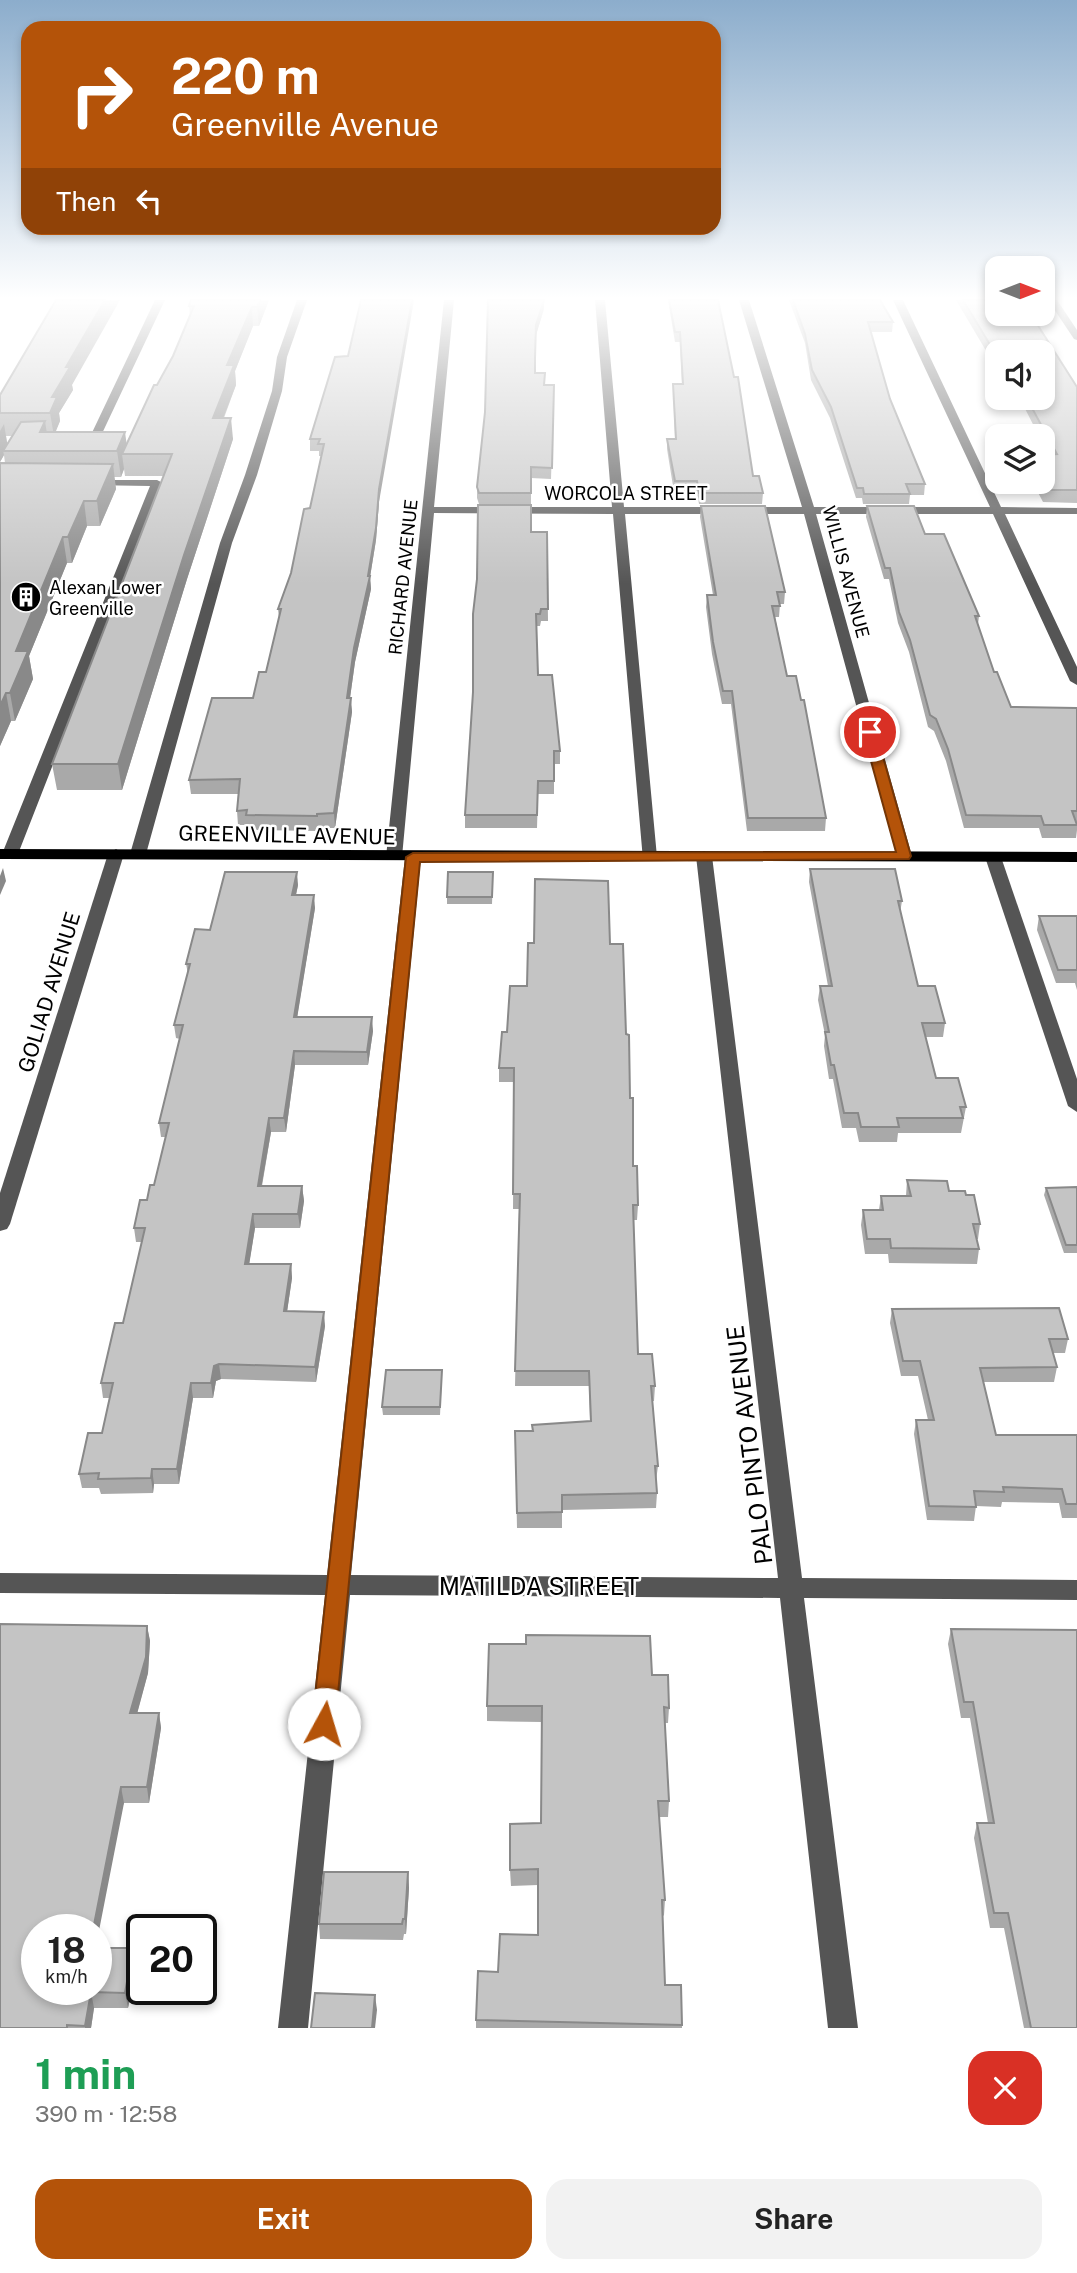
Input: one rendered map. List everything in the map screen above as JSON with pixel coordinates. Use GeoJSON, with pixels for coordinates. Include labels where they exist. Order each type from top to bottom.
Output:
{"type":"FeatureCollection","features":[{"type":"Feature","properties":{"kind":"main road","name":"GREENVILLE AVENUE"},"geometry":{"type":"LineString","coordinates":[[5,854],[1077,857]]}},
{"type":"Feature","properties":{"kind":"street"},"geometry":{"type":"LineString","coordinates":[[68,442],[93,442],[115,395]]}},
{"type":"Feature","properties":{"kind":"street"},"geometry":{"type":"LineString","coordinates":[[138,854],[226,543],[251,475],[275,395]]}},
{"type":"Feature","properties":{"kind":"street","name":"RICHARD AVENUE"},"geometry":{"type":"LineString","coordinates":[[293,2028],[338,1585],[403,857],[427,510],[439,395]]}},
{"type":"Feature","properties":{"kind":"street"},"geometry":{"type":"LineString","coordinates":[[609,395],[649,857]]}},
{"type":"Feature","properties":{"kind":"street","name":"WILLIS AVENUE"},"geometry":{"type":"LineString","coordinates":[[773,395],[809,510],[904,856]]}},
{"type":"Feature","properties":{"kind":"street"},"geometry":{"type":"LineString","coordinates":[[942,395],[1077,681]]}},
{"type":"Feature","properties":{"kind":"street"},"geometry":{"type":"LineString","coordinates":[[5,854],[157,483],[79,483]]}},
{"type":"Feature","properties":{"kind":"street","name":"WORCOLA STREET"},"geometry":{"type":"LineString","coordinates":[[427,510],[1077,511]]}},
{"type":"Feature","properties":{"kind":"street","name":"GOLIAD AVENUE"},"geometry":{"type":"LineString","coordinates":[[0,1224],[116,853]]}},
{"type":"Feature","properties":{"kind":"street","name":"PALO PINTO AVENUE"},"geometry":{"type":"LineString","coordinates":[[704,856],[844,2028]]}},
{"type":"Feature","properties":{"kind":"street"},"geometry":{"type":"LineString","coordinates":[[993,857],[1077,1106]]}},
{"type":"Feature","properties":{"kind":"street","name":"MATILDA STREET"},"geometry":{"type":"LineString","coordinates":[[0,1583],[1077,1590]]}},
{"type":"Feature","properties":{"kind":"building"},"geometry":{"type":"Polygon","coordinates":[[[0,395],[53,395],[52,397],[57,397],[50,413],[0,413],[0,395]]]}},
{"type":"Feature","properties":{"kind":"building"},"geometry":{"type":"Polygon","coordinates":[[[150,395],[222,395],[213,418],[231,418],[184,555],[118,764],[52,764],[172,454],[122,454],[150,395]]]}},
{"type":"Feature","properties":{"kind":"building"},"geometry":{"type":"Polygon","coordinates":[[[324,395],[395,395],[379,489],[370,576],[354,648],[347,698],[351,698],[334,813],[317,816],[246,815],[247,810],[237,811],[240,779],[189,780],[212,698],[253,698],[259,672],[266,672],[281,609],[278,609],[291,573],[304,509],[310,508],[324,444],[318,444],[320,439],[310,439],[324,395]]]}},
{"type":"Feature","properties":{"kind":"building"},"geometry":{"type":"Polygon","coordinates":[[[485,395],[554,395],[552,468],[531,467],[531,493],[479,493],[477,487],[485,395]]]}},
{"type":"Feature","properties":{"kind":"building"},"geometry":{"type":"Polygon","coordinates":[[[674,395],[741,395],[753,476],[759,476],[763,493],[699,493],[697,481],[675,481],[667,439],[676,439],[674,395]]]}},
{"type":"Feature","properties":{"kind":"building"},"geometry":{"type":"Polygon","coordinates":[[[825,395],[889,395],[925,484],[906,484],[910,494],[864,494],[863,488],[857,488],[825,395]]]}},
{"type":"Feature","properties":{"kind":"building"},"geometry":{"type":"Polygon","coordinates":[[[1055,395],[1077,395],[1077,490],[1055,490],[1055,424],[1041,424],[1033,410],[1055,410],[1055,395]]]}},
{"type":"Feature","properties":{"kind":"building"},"geometry":{"type":"Polygon","coordinates":[[[45,421],[40,432],[125,432],[117,451],[3,451],[21,422],[45,421]]]}},
{"type":"Feature","properties":{"kind":"building","name":"Alexan Lower Greenville"},"geometry":{"type":"Polygon","coordinates":[[[0,463],[113,464],[97,501],[84,501],[68,537],[63,537],[16,651],[28,651],[10,693],[6,693],[0,706],[0,463]]]}},
{"type":"Feature","properties":{"kind":"building"},"geometry":{"type":"Polygon","coordinates":[[[478,505],[531,505],[531,532],[547,532],[548,609],[541,609],[540,614],[536,614],[538,675],[552,675],[560,751],[554,751],[554,781],[538,781],[537,815],[465,815],[473,692],[478,505]]]}},
{"type":"Feature","properties":{"kind":"building"},"geometry":{"type":"Polygon","coordinates":[[[701,506],[765,506],[785,592],[777,592],[780,606],[772,606],[787,676],[796,676],[801,700],[804,700],[826,818],[748,818],[732,691],[723,691],[713,642],[707,595],[716,595],[701,506]]]}},
{"type":"Feature","properties":{"kind":"building"},"geometry":{"type":"Polygon","coordinates":[[[867,506],[914,506],[925,534],[944,534],[979,616],[975,616],[994,672],[997,672],[1011,707],[1077,708],[1077,811],[1072,811],[1077,825],[1044,825],[1041,816],[966,815],[948,749],[936,719],[930,715],[910,640],[899,612],[890,568],[885,568],[867,506]]]}},
{"type":"Feature","properties":{"kind":"building"},"geometry":{"type":"Polygon","coordinates":[[[810,869],[895,869],[902,901],[898,901],[918,986],[935,986],[945,1023],[922,1023],[936,1078],[958,1078],[966,1107],[960,1107],[963,1118],[897,1118],[899,1127],[861,1127],[858,1113],[844,1113],[825,1032],[829,1032],[820,986],[832,986],[810,869]]]}},
{"type":"Feature","properties":{"kind":"building"},"geometry":{"type":"Polygon","coordinates":[[[225,872],[297,872],[292,895],[314,895],[294,1017],[372,1017],[367,1052],[294,1051],[284,1118],[269,1118],[258,1186],[302,1186],[298,1214],[253,1214],[245,1264],[291,1264],[284,1311],[324,1312],[315,1367],[214,1366],[211,1383],[191,1383],[177,1469],[152,1469],[151,1478],[98,1479],[99,1473],[79,1474],[88,1433],[102,1433],[113,1383],[101,1383],[115,1323],[123,1323],[145,1228],[134,1228],[140,1200],[147,1200],[150,1185],[154,1185],[169,1123],[159,1123],[183,1025],[174,1025],[190,964],[186,964],[195,929],[210,930],[225,872]]]}},
{"type":"Feature","properties":{"kind":"building"},"geometry":{"type":"Polygon","coordinates":[[[448,872],[493,872],[492,897],[447,897],[448,872]]]}},
{"type":"Feature","properties":{"kind":"building"},"geometry":{"type":"Polygon","coordinates":[[[535,879],[608,881],[610,944],[623,944],[630,1098],[633,1098],[633,1166],[637,1166],[638,1205],[633,1205],[638,1354],[652,1354],[655,1386],[651,1386],[658,1466],[655,1466],[657,1493],[562,1495],[562,1512],[517,1513],[515,1431],[533,1431],[532,1425],[591,1421],[589,1371],[515,1371],[520,1194],[513,1194],[514,1068],[499,1068],[502,1032],[507,1032],[510,986],[527,986],[528,943],[534,943],[535,879]]]}},
{"type":"Feature","properties":{"kind":"building"},"geometry":{"type":"Polygon","coordinates":[[[1039,916],[1077,916],[1077,970],[1058,970],[1039,916]]]}},
{"type":"Feature","properties":{"kind":"building"},"geometry":{"type":"Polygon","coordinates":[[[907,1180],[947,1181],[949,1191],[965,1191],[966,1195],[974,1195],[980,1224],[973,1224],[979,1249],[891,1248],[890,1239],[867,1239],[863,1210],[883,1210],[881,1196],[911,1196],[907,1180]]]}},
{"type":"Feature","properties":{"kind":"building"},"geometry":{"type":"Polygon","coordinates":[[[1077,1187],[1077,1245],[1066,1245],[1046,1188],[1077,1187]]]}},
{"type":"Feature","properties":{"kind":"building"},"geometry":{"type":"Polygon","coordinates":[[[1059,1308],[1068,1339],[1049,1339],[1057,1367],[980,1368],[996,1435],[1077,1435],[1077,1504],[1066,1504],[1062,1489],[1003,1487],[1004,1492],[974,1491],[976,1507],[929,1506],[916,1420],[934,1420],[920,1361],[903,1361],[892,1309],[1059,1308]]]}},
{"type":"Feature","properties":{"kind":"building"},"geometry":{"type":"Polygon","coordinates":[[[386,1370],[442,1370],[440,1407],[382,1407],[386,1370]]]}},
{"type":"Feature","properties":{"kind":"building"},"geometry":{"type":"Polygon","coordinates":[[[0,1624],[147,1626],[146,1657],[130,1713],[159,1713],[147,1787],[121,1787],[96,1914],[21,1914],[21,2005],[89,2005],[85,2026],[0,2028],[0,1624]]]}},
{"type":"Feature","properties":{"kind":"building"},"geometry":{"type":"Polygon","coordinates":[[[951,1629],[1077,1630],[1077,2028],[1031,2028],[1008,1913],[994,1913],[977,1823],[994,1823],[973,1702],[964,1702],[951,1629]]]}},
{"type":"Feature","properties":{"kind":"building"},"geometry":{"type":"Polygon","coordinates":[[[526,1635],[650,1636],[652,1675],[668,1675],[669,1708],[664,1707],[669,1801],[658,1801],[665,1900],[662,1900],[665,1985],[681,1985],[682,2025],[476,2020],[478,1971],[498,1972],[500,1934],[538,1935],[538,1869],[510,1870],[510,1824],[541,1823],[542,1706],[487,1706],[489,1644],[526,1644],[526,1635]]]}},
{"type":"Feature","properties":{"kind":"building"},"geometry":{"type":"Polygon","coordinates":[[[324,1872],[408,1872],[405,1919],[402,1924],[319,1924],[324,1872]]]}},
{"type":"Feature","properties":{"kind":"building"},"geometry":{"type":"Polygon","coordinates":[[[112,1948],[126,1948],[125,1993],[112,1993],[112,1948]]]}},
{"type":"Feature","properties":{"kind":"building"},"geometry":{"type":"Polygon","coordinates":[[[315,1993],[375,1995],[372,2028],[311,2028],[315,1993]]]}},
{"type":"Feature","properties":{"kind":"place","name":"Alexan Lower Greenville"},"geometry":{"type":"Point","coordinates":[26,597]}},
{"type":"Feature","properties":{"kind":"route"},"geometry":{"type":"LineString","coordinates":[[324,1724],[413,857],[904,856],[870,732]]}}]}
